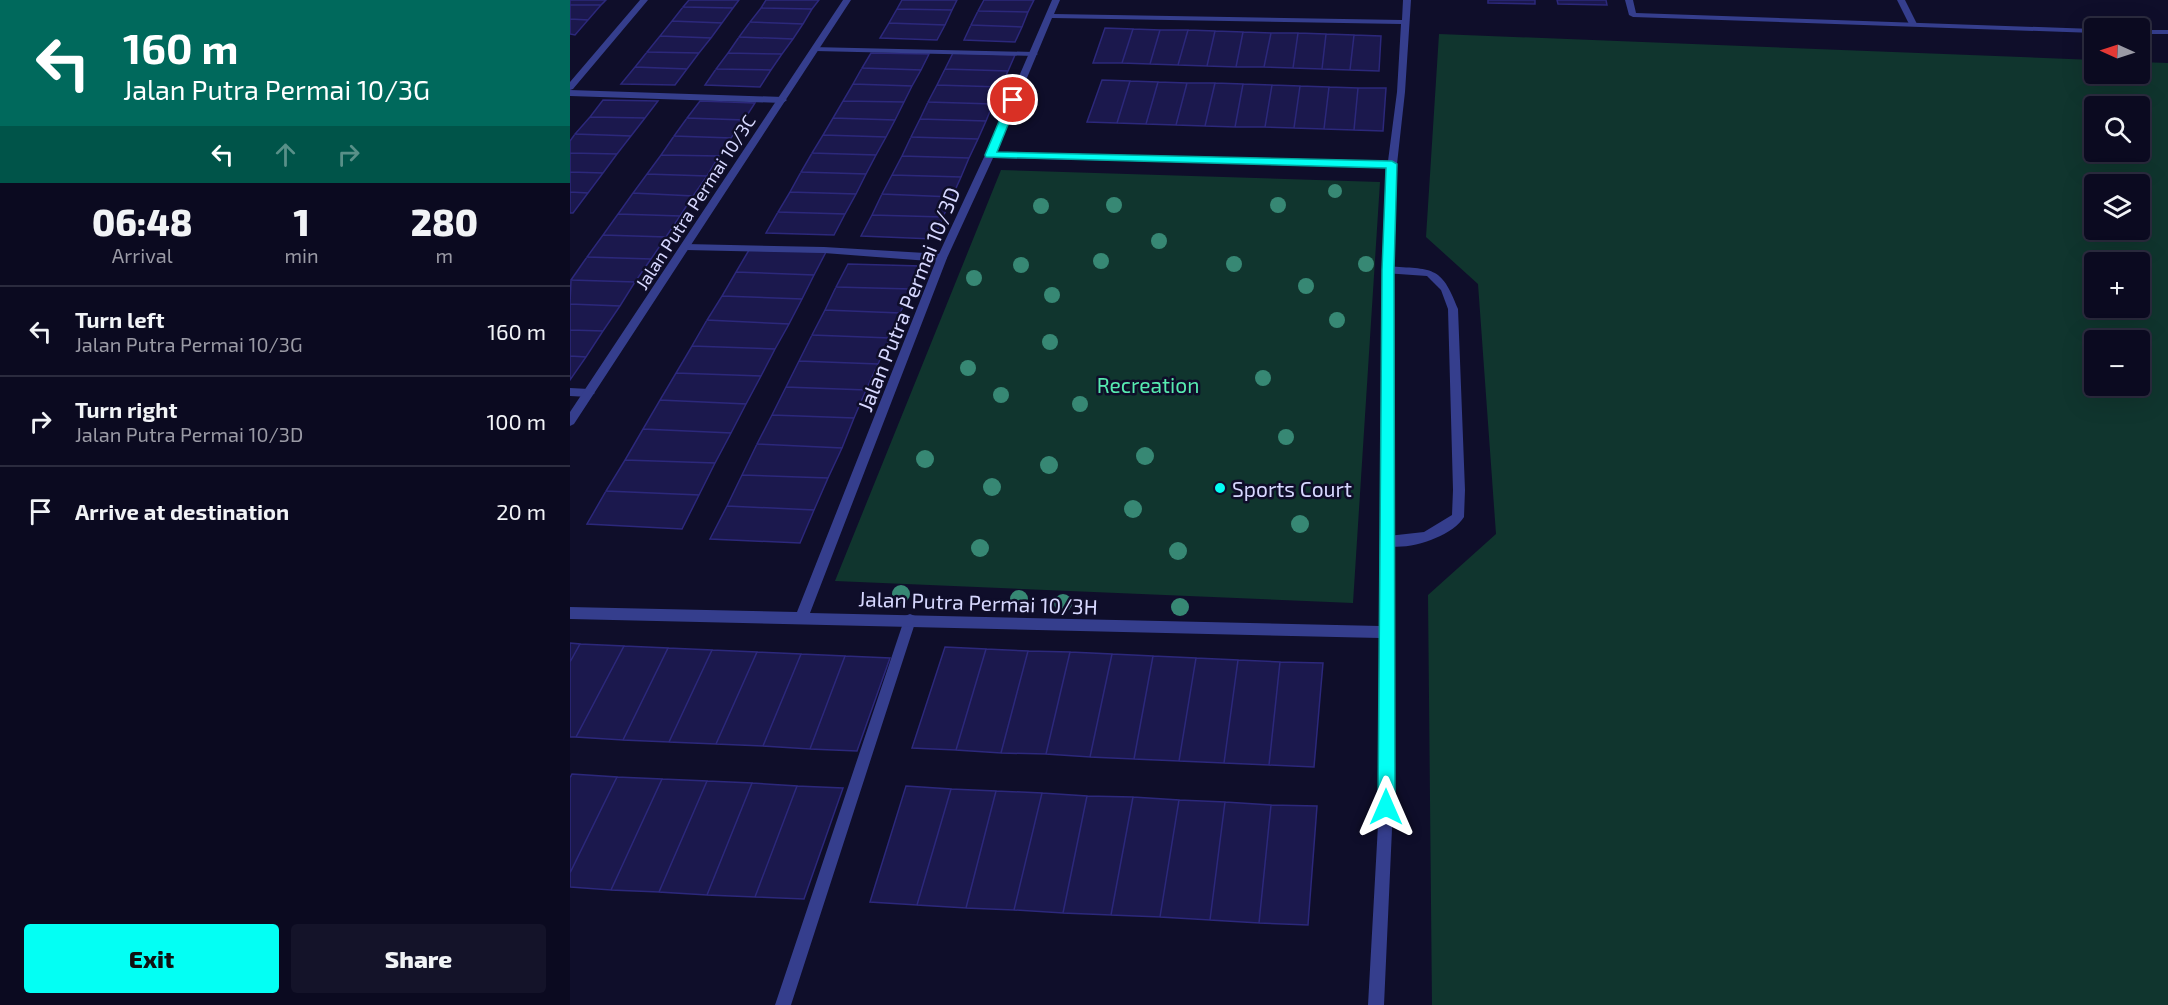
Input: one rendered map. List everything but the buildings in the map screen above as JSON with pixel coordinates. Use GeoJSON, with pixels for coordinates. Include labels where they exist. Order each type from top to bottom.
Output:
{"type":"FeatureCollection","features":[{"type":"Feature","properties":{"kind":"street"},"geometry":{"type":"LineString","coordinates":[[570,87],[644,0]]}},
{"type":"Feature","properties":{"kind":"street","name":"Jalan Putra Permai 10/3C"},"geometry":{"type":"LineString","coordinates":[[570,421],[847,0]]}},
{"type":"Feature","properties":{"kind":"street","name":"Jalan Putra Permai 10/3D"},"geometry":{"type":"LineString","coordinates":[[802,616],[942,258],[990,155],[1056,0]]}},
{"type":"Feature","properties":{"kind":"street"},"geometry":{"type":"LineString","coordinates":[[1376,1005],[1386,807],[1388,270],[1392,164],[1401,92],[1407,0]]}},
{"type":"Feature","properties":{"kind":"street"},"geometry":{"type":"LineString","coordinates":[[1629,0],[1633,15],[2084,31]]}},
{"type":"Feature","properties":{"kind":"street"},"geometry":{"type":"LineString","coordinates":[[1901,0],[1913,24]]}},
{"type":"Feature","properties":{"kind":"street"},"geometry":{"type":"LineString","coordinates":[[1050,16],[1404,22]]}},
{"type":"Feature","properties":{"kind":"street"},"geometry":{"type":"LineString","coordinates":[[2150,32],[2168,32]]}},
{"type":"Feature","properties":{"kind":"street"},"geometry":{"type":"LineString","coordinates":[[815,49],[1034,54]]}},
{"type":"Feature","properties":{"kind":"street"},"geometry":{"type":"LineString","coordinates":[[570,93],[783,100]]}},
{"type":"Feature","properties":{"kind":"street"},"geometry":{"type":"LineString","coordinates":[[990,155],[1392,164]]}},
{"type":"Feature","properties":{"kind":"street"},"geometry":{"type":"LineString","coordinates":[[686,247],[824,250],[942,258]]}},
{"type":"Feature","properties":{"kind":"street"},"geometry":{"type":"LineString","coordinates":[[1388,270],[1430,273],[1445,288],[1453,309],[1459,490],[1458,517],[1442,530],[1416,541],[1388,541]]}},
{"type":"Feature","properties":{"kind":"street"},"geometry":{"type":"LineString","coordinates":[[570,392],[589,393]]}},
{"type":"Feature","properties":{"kind":"street","name":"Jalan Putra Permai 10/3H"},"geometry":{"type":"LineString","coordinates":[[570,613],[802,616],[1386,632]]}},
{"type":"Feature","properties":{"kind":"street"},"geometry":{"type":"LineString","coordinates":[[783,1005],[910,620]]}},
{"type":"Feature","properties":{"kind":"green space"},"geometry":{"type":"Polygon","coordinates":[[[1439,34],[2084,60],[2084,84],[2150,84],[2150,62],[2168,63],[2168,1005],[1432,1005],[1428,595],[1496,534],[1478,284],[1426,237],[1439,34]]]}},
{"type":"Feature","properties":{"kind":"green space","name":"Recreation"},"geometry":{"type":"Polygon","coordinates":[[[1001,170],[1380,182],[1353,603],[835,581],[1001,170]]]}},
{"type":"Feature","properties":{"kind":"place","name":"Sports Court"},"geometry":{"type":"Point","coordinates":[1220,488]}},
{"type":"Feature","properties":{"kind":"route"},"geometry":{"type":"LineString","coordinates":[[1013,100],[990,155],[1392,164],[1388,270],[1386,807]]}}]}
